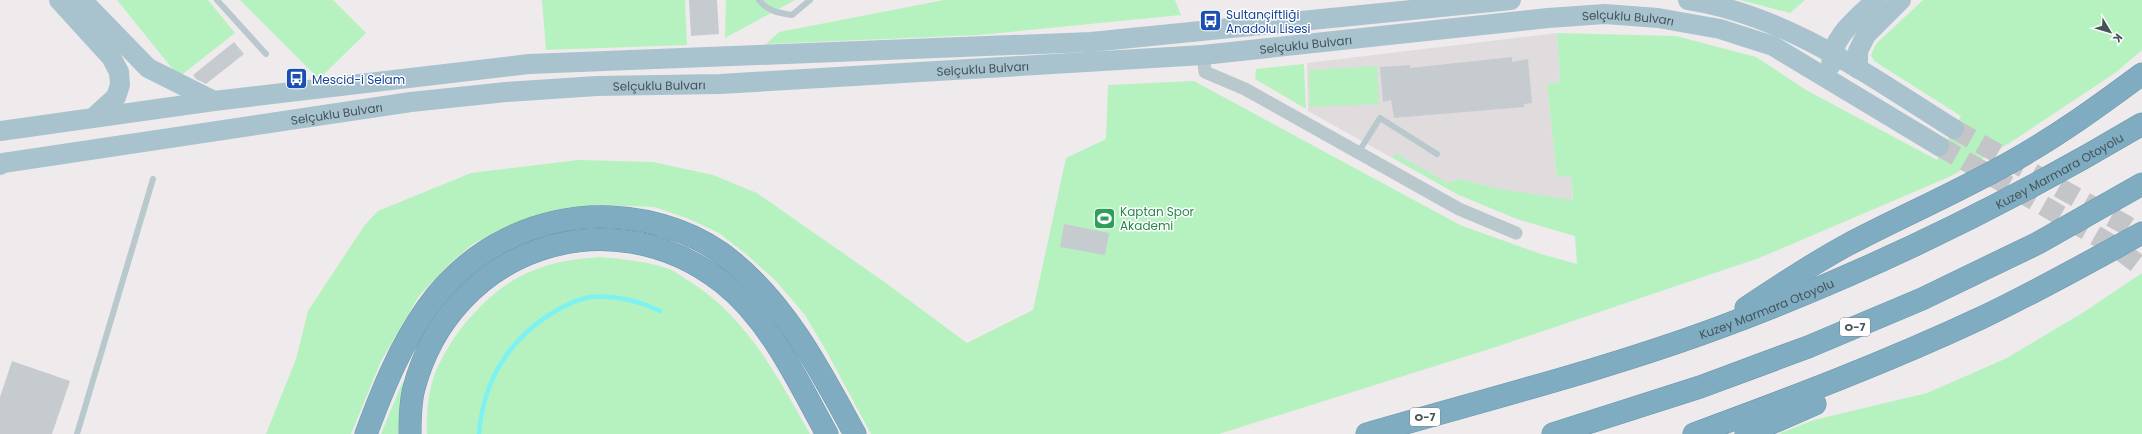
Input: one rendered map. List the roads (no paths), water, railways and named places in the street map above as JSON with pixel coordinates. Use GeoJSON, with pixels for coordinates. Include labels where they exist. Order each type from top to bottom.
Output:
{"type":"FeatureCollection","features":[{"type":"Feature","properties":{"kind":"highway"},"geometry":{"type":"LineString","coordinates":[[1716,329],[1778,286],[1845,246],[1973,182],[2042,144],[2102,104],[2142,74]]}},
{"type":"Feature","properties":{"kind":"highway","name":"Kuzey Marmara Otoyolu"},"geometry":{"type":"LineString","coordinates":[[1367,434],[1612,363],[1716,329],[1788,301],[1905,252],[2059,172],[2142,124]]}},
{"type":"Feature","properties":{"kind":"highway","name":"O-7"},"geometry":{"type":"LineString","coordinates":[[1553,434],[1700,387],[1808,347],[1922,299],[2038,243],[2142,184]]}},
{"type":"Feature","properties":{"kind":"highway"},"geometry":{"type":"LineString","coordinates":[[366,434],[393,368],[409,336],[427,307],[451,279],[480,254],[525,229],[556,221],[591,216],[650,221],[681,232],[710,246],[733,262],[777,305],[793,326],[854,434]]}},
{"type":"Feature","properties":{"kind":"highway"},"geometry":{"type":"LineString","coordinates":[[1694,434],[1838,381],[1912,349],[1982,317],[2142,233]]}},
{"type":"Feature","properties":{"kind":"highway"},"geometry":{"type":"LineString","coordinates":[[410,434],[414,388],[423,362],[435,336],[455,307],[500,268],[525,255],[551,246],[580,240],[602,239],[630,241],[654,247],[700,268],[723,283],[743,301],[772,338],[827,434]]}},
{"type":"Feature","properties":{"kind":"highway"},"geometry":{"type":"LineString","coordinates":[[1746,434],[1825,399],[1912,349]]}},
{"type":"Feature","properties":{"kind":"main road"},"geometry":{"type":"LineString","coordinates":[[59,0],[111,57],[119,72],[120,85],[116,97],[93,118]]}},
{"type":"Feature","properties":{"kind":"main road"},"geometry":{"type":"LineString","coordinates":[[82,0],[148,68],[214,102]]}},
{"type":"Feature","properties":{"kind":"main road","name":"Selçuklu Bulvarı"},"geometry":{"type":"LineString","coordinates":[[0,131],[214,102],[529,64],[1091,42],[1511,0]]}},
{"type":"Feature","properties":{"kind":"main road"},"geometry":{"type":"LineString","coordinates":[[1688,0],[1711,4],[1772,24],[1832,53],[1954,129]]}},
{"type":"Feature","properties":{"kind":"main road"},"geometry":{"type":"LineString","coordinates":[[1836,85],[1830,65],[1832,53],[1839,38],[1876,0]]}},
{"type":"Feature","properties":{"kind":"main road"},"geometry":{"type":"LineString","coordinates":[[1858,69],[1858,51],[1866,35],[1901,0]]}},
{"type":"Feature","properties":{"kind":"main road","name":"Selçuklu Bulvarı"},"geometry":{"type":"LineString","coordinates":[[0,165],[3,163],[117,145],[411,102],[506,92],[597,86],[728,83],[1203,56],[1540,19],[1605,14],[1658,18],[1720,29],[1773,46],[1939,146]]}},
{"type":"Feature","properties":{"kind":"street"},"geometry":{"type":"LineString","coordinates":[[1203,56],[1205,72],[1245,89],[1459,209],[1516,233]]}},
{"type":"Feature","properties":{"kind":"lane"},"geometry":{"type":"LineString","coordinates":[[217,0],[266,54]]}},
{"type":"Feature","properties":{"kind":"lane"},"geometry":{"type":"LineString","coordinates":[[759,0],[764,6],[778,13],[792,15],[810,0]]}},
{"type":"Feature","properties":{"kind":"lane"},"geometry":{"type":"LineString","coordinates":[[1358,153],[1380,118],[1437,154]]}},
{"type":"Feature","properties":{"kind":"lane"},"geometry":{"type":"LineString","coordinates":[[77,434],[153,179]]}},
{"type":"Feature","properties":{"kind":"waterway"},"geometry":{"type":"LineString","coordinates":[[479,434],[481,415],[492,381],[499,366],[520,338],[549,315],[575,301],[591,297],[617,298],[644,304],[660,311]]}},
{"type":"Feature","properties":{"kind":"tunnel"},"geometry":{"type":"LineString","coordinates":[[1954,129],[2126,225],[2142,236]]}},
{"type":"Feature","properties":{"kind":"tunnel"},"geometry":{"type":"LineString","coordinates":[[1939,146],[2114,246],[2142,267]]}},
{"type":"Feature","properties":{"kind":"place","name":"Sultançiftliği Anadolu Lisesi"},"geometry":{"type":"Point","coordinates":[1211,21]}},
{"type":"Feature","properties":{"kind":"place","name":"Mescid-i Selam"},"geometry":{"type":"Point","coordinates":[297,79]}},
{"type":"Feature","properties":{"kind":"place","name":"Kaptan Spor Akademi"},"geometry":{"type":"Point","coordinates":[1105,218]}}]}
